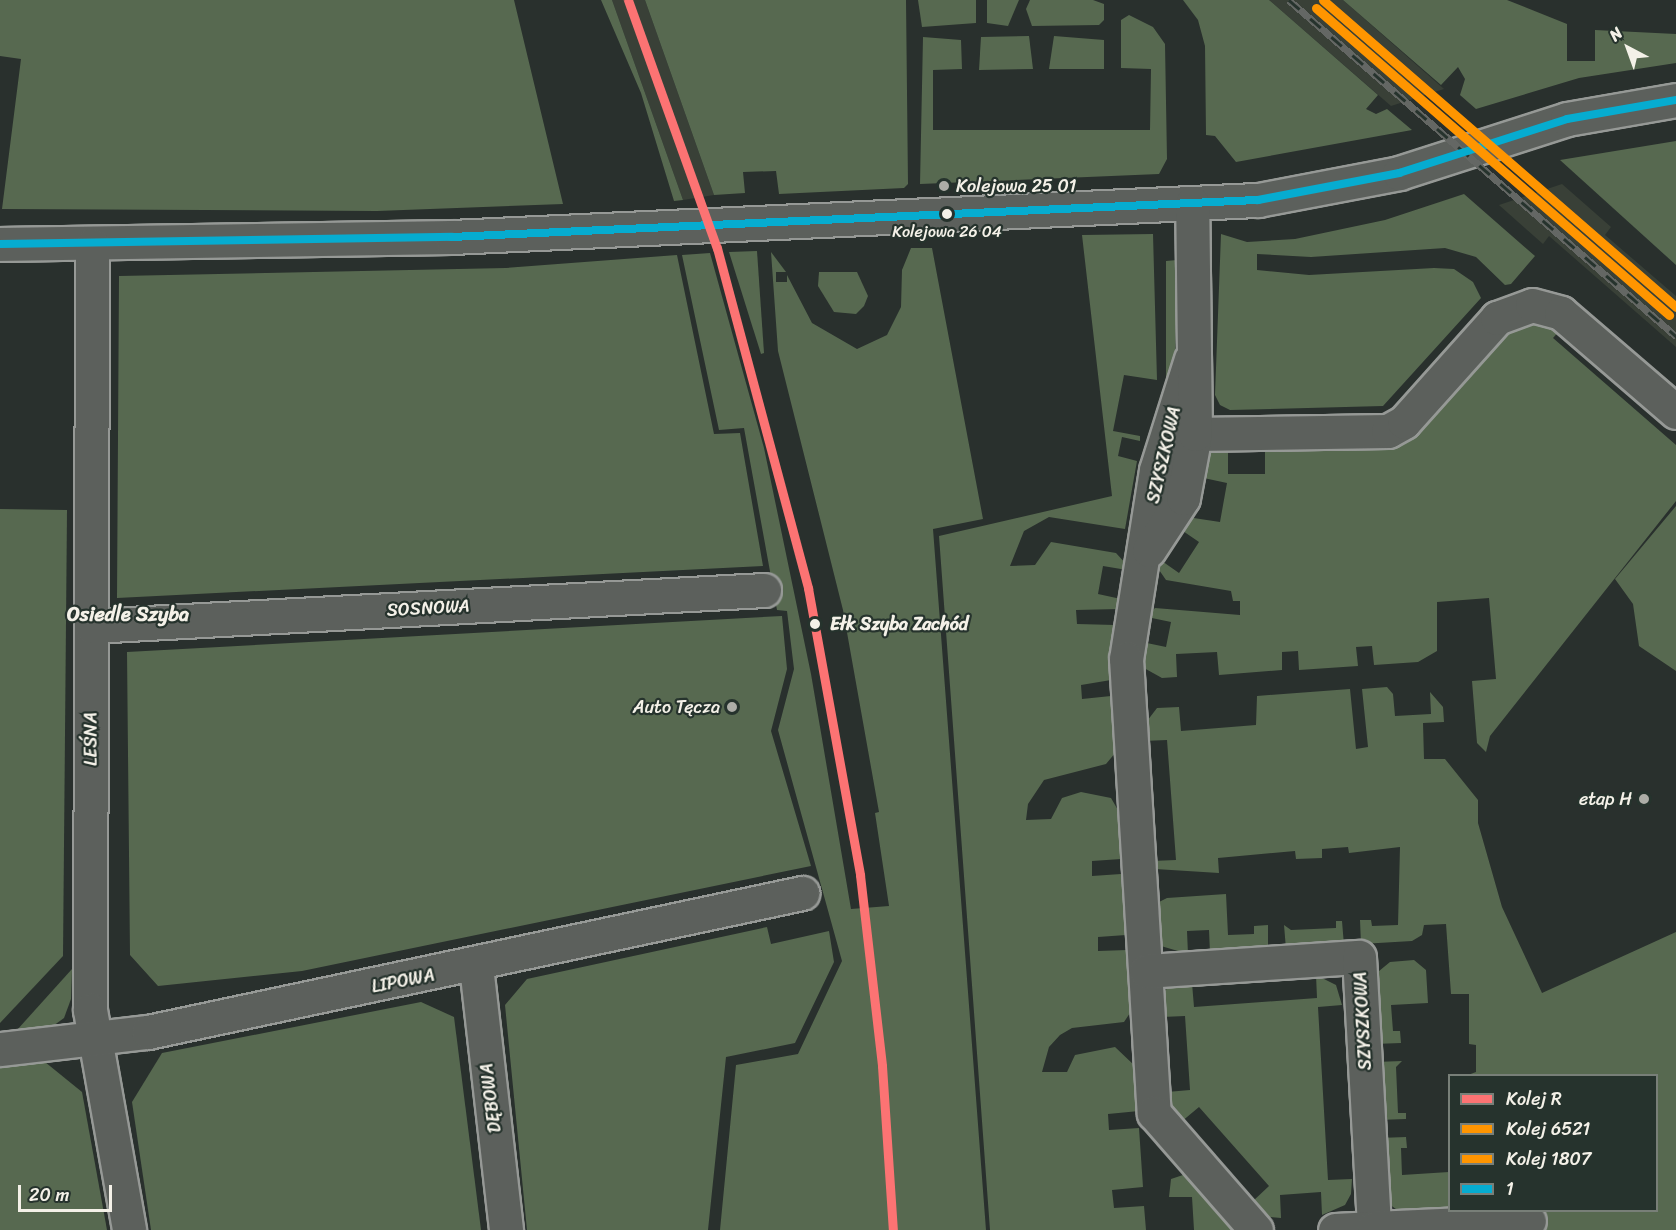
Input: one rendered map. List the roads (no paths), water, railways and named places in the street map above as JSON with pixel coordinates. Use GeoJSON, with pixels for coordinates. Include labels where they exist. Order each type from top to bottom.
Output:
{"type":"FeatureCollection","features":[{"type":"Feature","properties":{"kind":"street"},"geometry":{"type":"LineString","coordinates":[[0,244],[92,245],[451,237],[1192,203],[1338,187],[1567,119],[1676,100]]}},
{"type":"Feature","properties":{"kind":"street","name":"SZYSZKOWA"},"geometry":{"type":"LineString","coordinates":[[1147,553],[1183,498],[1195,434],[1191,358],[1192,203]]}},
{"type":"Feature","properties":{"kind":"street","name":"LEŚNA"},"geometry":{"type":"LineString","coordinates":[[92,245],[90,1010],[129,1230]]}},
{"type":"Feature","properties":{"kind":"street"},"geometry":{"type":"LineString","coordinates":[[1195,434],[1388,431],[1404,422],[1497,318],[1532,305],[1562,314],[1676,412]]}},
{"type":"Feature","properties":{"kind":"street","name":"SZYSZKOWA"},"geometry":{"type":"LineString","coordinates":[[1191,358],[1156,470],[1147,553],[1126,659],[1154,1113],[1256,1230]]}},
{"type":"Feature","properties":{"kind":"street","name":"SOSNOWA"},"geometry":{"type":"LineString","coordinates":[[91,626],[764,590]]}},
{"type":"Feature","properties":{"kind":"street","name":"LIPOWA"},"geometry":{"type":"LineString","coordinates":[[0,1049],[96,1039],[476,966],[802,893]]}},
{"type":"Feature","properties":{"kind":"street","name":"SZYSZKOWA"},"geometry":{"type":"LineString","coordinates":[[1146,971],[1359,957],[1374,1228]]}},
{"type":"Feature","properties":{"kind":"street","name":"DĘBOWA"},"geometry":{"type":"LineString","coordinates":[[476,966],[507,1230]]}},
{"type":"Feature","properties":{"kind":"street"},"geometry":{"type":"LineString","coordinates":[[1335,1230],[1528,1221]]}},
{"type":"Feature","properties":{"kind":"railway"},"geometry":{"type":"LineString","coordinates":[[1289,0],[1676,336]]}},
{"type":"Feature","properties":{"kind":"rail line","name":"R"},"geometry":{"type":"LineString","coordinates":[[628,0],[717,248],[808,588],[860,875],[882,1066],[893,1230]]}},
{"type":"Feature","properties":{"kind":"rail line","name":"6521"},"geometry":{"type":"LineString","coordinates":[[1323,0],[1676,307]]}},
{"type":"Feature","properties":{"kind":"rail line","name":"1807"},"geometry":{"type":"LineString","coordinates":[[1316,8],[1669,315]]}},
{"type":"Feature","properties":{"kind":"place","name":"Kolejowa 25 01"},"geometry":{"type":"Point","coordinates":[944,186]}},
{"type":"Feature","properties":{"kind":"place","name":"Kolejowa 26 04"},"geometry":{"type":"Point","coordinates":[947,214]}},
{"type":"Feature","properties":{"kind":"place","name":"Ełk Szyba Zachód"},"geometry":{"type":"Point","coordinates":[815,624]}},
{"type":"Feature","properties":{"kind":"place","name":"Auto Tęcza"},"geometry":{"type":"Point","coordinates":[732,707]}},
{"type":"Feature","properties":{"kind":"place","name":"etap H"},"geometry":{"type":"Point","coordinates":[1644,799]}},
{"type":"Feature","properties":{"kind":"district","name":"Osiedle Szyba"},"geometry":{"type":"Point","coordinates":[128,614]}}]}
